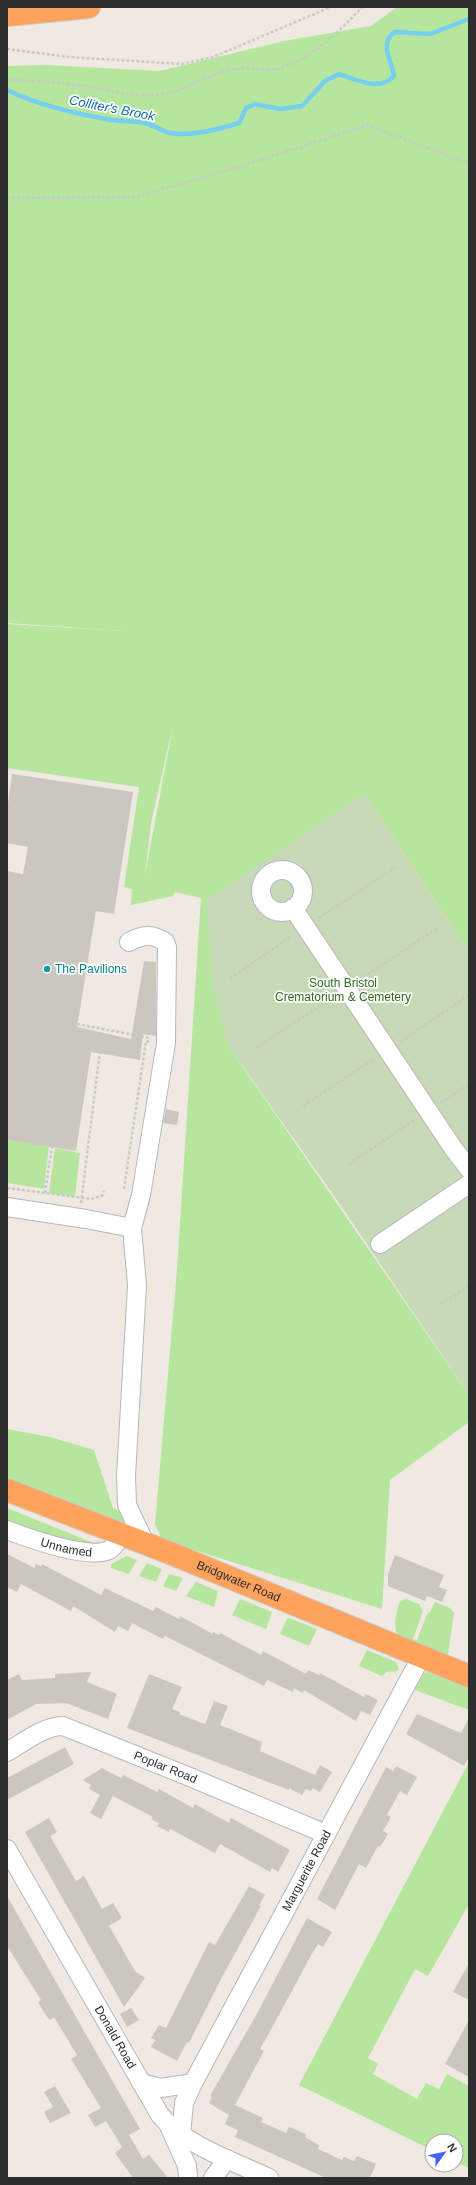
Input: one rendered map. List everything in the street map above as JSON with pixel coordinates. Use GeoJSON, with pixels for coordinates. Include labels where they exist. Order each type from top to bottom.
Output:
{"type":"FeatureCollection","features":[{"type":"Feature","properties":{"kind":"highway"},"geometry":{"type":"LineString","coordinates":[[7,15],[89,7]]}},
{"type":"Feature","properties":{"kind":"highway","name":"Bridgwater Road"},"geometry":{"type":"LineString","coordinates":[[7,1490],[469,1676]]}},
{"type":"Feature","properties":{"kind":"street"},"geometry":{"type":"LineString","coordinates":[[293,908],[428,1111],[469,1169]]}},
{"type":"Feature","properties":{"kind":"street"},"geometry":{"type":"LineString","coordinates":[[129,942],[140,936],[151,935],[165,942],[167,947],[166,1043],[141,1195],[132,1228],[137,1285],[126,1461],[127,1505],[146,1545]]}},
{"type":"Feature","properties":{"kind":"street"},"geometry":{"type":"LineString","coordinates":[[380,1244],[469,1184]]}},
{"type":"Feature","properties":{"kind":"street"},"geometry":{"type":"LineString","coordinates":[[7,1207],[79,1217],[132,1228]]}},
{"type":"Feature","properties":{"kind":"street","name":"Unnamed"},"geometry":{"type":"LineString","coordinates":[[7,1530],[83,1553],[99,1553],[110,1550],[115,1546],[120,1536]]}},
{"type":"Feature","properties":{"kind":"street","name":"Marguerite Road"},"geometry":{"type":"LineString","coordinates":[[175,2130],[184,2103],[193,2083],[421,1657]]}},
{"type":"Feature","properties":{"kind":"street","name":"Poplar Road"},"geometry":{"type":"LineString","coordinates":[[7,1752],[44,1731],[55,1726],[63,1726],[326,1834]]}},
{"type":"Feature","properties":{"kind":"street","name":"Donald Road"},"geometry":{"type":"LineString","coordinates":[[7,1849],[160,2115],[175,2130],[227,2159],[269,2178]]}},
{"type":"Feature","properties":{"kind":"street"},"geometry":{"type":"LineString","coordinates":[[141,2083],[161,2088],[193,2083]]}},
{"type":"Feature","properties":{"kind":"street"},"geometry":{"type":"LineString","coordinates":[[175,2130],[187,2166],[188,2178]]}},
{"type":"Feature","properties":{"kind":"street"},"geometry":{"type":"LineString","coordinates":[[213,2178],[227,2159]]}},
{"type":"Feature","properties":{"kind":"path"},"geometry":{"type":"LineString","coordinates":[[7,48],[69,57],[182,64],[213,57],[331,7]]}},
{"type":"Feature","properties":{"kind":"path"},"geometry":{"type":"LineString","coordinates":[[7,80],[81,86],[154,95],[176,92],[222,72],[237,69],[265,70],[286,67],[333,36],[362,7]]}},
{"type":"Feature","properties":{"kind":"path"},"geometry":{"type":"LineString","coordinates":[[7,198],[135,197],[229,170],[368,125],[469,164]]}},
{"type":"Feature","properties":{"kind":"path"},"geometry":{"type":"LineString","coordinates":[[230,978],[396,867]]}},
{"type":"Feature","properties":{"kind":"path"},"geometry":{"type":"LineString","coordinates":[[77,1024],[140,1036]]}},
{"type":"Feature","properties":{"kind":"path"},"geometry":{"type":"LineString","coordinates":[[124,1190],[146,1041]]}},
{"type":"Feature","properties":{"kind":"path"},"geometry":{"type":"LineString","coordinates":[[79,1217],[101,1043],[103,1043]]}},
{"type":"Feature","properties":{"kind":"path"},"geometry":{"type":"LineString","coordinates":[[349,1164],[469,1084]]}},
{"type":"Feature","properties":{"kind":"path"},"geometry":{"type":"LineString","coordinates":[[45,1193],[52,1147]]}},
{"type":"Feature","properties":{"kind":"path"},"geometry":{"type":"LineString","coordinates":[[7,1188],[91,1199],[102,1196],[104,1191]]}},
{"type":"Feature","properties":{"kind":"path"},"geometry":{"type":"LineString","coordinates":[[441,1304],[469,1286]]}},
{"type":"Feature","properties":{"kind":"green space"},"geometry":{"type":"Polygon","coordinates":[[[397,7],[469,7],[469,952],[364,793],[229,1047],[469,1395],[469,1422],[390,1480],[382,1609],[162,1540],[155,1524],[177,1270],[201,898],[175,892],[173,896],[131,905],[132,889],[124,887],[139,787],[7,768],[7,624],[125,631],[7,623],[7,66],[46,65],[159,71],[284,41],[371,26],[397,7]],[[173,726],[151,823],[145,875],[173,726]]]}},
{"type":"Feature","properties":{"kind":"green space","name":"South Bristol Crematorium & Cemetery"},"geometry":{"type":"Polygon","coordinates":[[[364,793],[469,952],[469,1395],[339,1203],[229,1047],[212,980],[207,900],[364,793]]]}},
{"type":"Feature","properties":{"kind":"green space"},"geometry":{"type":"Polygon","coordinates":[[[7,1140],[49,1146],[44,1189],[7,1183],[7,1140]]]}},
{"type":"Feature","properties":{"kind":"green space"},"geometry":{"type":"Polygon","coordinates":[[[55,1148],[80,1153],[75,1197],[49,1193],[55,1148]]]}},
{"type":"Feature","properties":{"kind":"green space"},"geometry":{"type":"Polygon","coordinates":[[[7,1429],[50,1437],[94,1450],[113,1508],[122,1512],[127,1524],[126,1527],[7,1479],[7,1429]]]}},
{"type":"Feature","properties":{"kind":"green space"},"geometry":{"type":"Polygon","coordinates":[[[7,1508],[101,1546],[101,1547],[7,1526],[7,1508]]]}},
{"type":"Feature","properties":{"kind":"green space"},"geometry":{"type":"Polygon","coordinates":[[[127,1556],[137,1560],[129,1574],[111,1568],[111,1564],[127,1556]]]}},
{"type":"Feature","properties":{"kind":"green space"},"geometry":{"type":"Polygon","coordinates":[[[147,1563],[162,1569],[156,1582],[139,1576],[147,1563]]]}},
{"type":"Feature","properties":{"kind":"green space"},"geometry":{"type":"Polygon","coordinates":[[[169,1574],[183,1578],[176,1591],[163,1586],[169,1574]]]}},
{"type":"Feature","properties":{"kind":"green space"},"geometry":{"type":"Polygon","coordinates":[[[196,1582],[218,1591],[214,1607],[186,1596],[196,1582]]]}},
{"type":"Feature","properties":{"kind":"green space"},"geometry":{"type":"Polygon","coordinates":[[[240,1599],[272,1612],[266,1629],[232,1615],[240,1599]]]}},
{"type":"Feature","properties":{"kind":"green space"},"geometry":{"type":"Polygon","coordinates":[[[406,1599],[419,1604],[423,1611],[413,1639],[417,1640],[427,1614],[430,1612],[435,1602],[450,1608],[454,1613],[448,1654],[446,1655],[398,1637],[395,1624],[397,1610],[400,1601],[406,1599]]]}},
{"type":"Feature","properties":{"kind":"green space"},"geometry":{"type":"Polygon","coordinates":[[[289,1618],[317,1629],[309,1646],[280,1634],[287,1619],[289,1618]]]}},
{"type":"Feature","properties":{"kind":"green space"},"geometry":{"type":"Polygon","coordinates":[[[367,1650],[396,1662],[399,1669],[397,1671],[386,1672],[382,1676],[359,1666],[367,1650]]]}},
{"type":"Feature","properties":{"kind":"green space"},"geometry":{"type":"Polygon","coordinates":[[[428,1672],[469,1688],[469,1710],[415,1690],[424,1673],[428,1672]]]}},
{"type":"Feature","properties":{"kind":"green space"},"geometry":{"type":"Polygon","coordinates":[[[469,1762],[469,1904],[428,1976],[415,1969],[368,2058],[378,2064],[373,2074],[417,2099],[426,2083],[439,2089],[447,2074],[469,2086],[469,2168],[464,2166],[464,2133],[424,2133],[424,2146],[299,2085],[469,1762]]]}},
{"type":"Feature","properties":{"kind":"building","name":"The Pavilions"},"geometry":{"type":"Polygon","coordinates":[[[12,774],[133,792],[114,914],[96,911],[77,1027],[131,1039],[144,961],[156,962],[156,1036],[143,1034],[140,1060],[91,1052],[76,1151],[7,1140],[7,871],[23,874],[28,847],[7,843],[7,810],[12,774]]]}},
{"type":"Feature","properties":{"kind":"building"},"geometry":{"type":"Polygon","coordinates":[[[166,1109],[179,1112],[177,1125],[163,1123],[166,1109]]]}},
{"type":"Feature","properties":{"kind":"building"},"geometry":{"type":"Polygon","coordinates":[[[7,1554],[34,1568],[36,1564],[41,1566],[42,1564],[101,1595],[105,1588],[153,1611],[156,1607],[179,1619],[180,1616],[213,1634],[213,1632],[219,1635],[220,1633],[261,1655],[263,1651],[306,1674],[308,1670],[319,1675],[320,1673],[364,1697],[366,1694],[378,1700],[370,1715],[361,1711],[356,1721],[304,1690],[303,1693],[294,1688],[293,1692],[267,1680],[264,1686],[165,1636],[163,1639],[132,1623],[128,1631],[118,1626],[115,1632],[73,1606],[71,1611],[21,1584],[17,1592],[7,1587],[7,1554]]]}},
{"type":"Feature","properties":{"kind":"building"},"geometry":{"type":"Polygon","coordinates":[[[395,1555],[444,1575],[439,1587],[447,1590],[442,1602],[427,1596],[425,1601],[388,1586],[388,1574],[395,1555]]]}},
{"type":"Feature","properties":{"kind":"building"},"geometry":{"type":"Polygon","coordinates":[[[91,1672],[87,1682],[117,1694],[108,1719],[66,1703],[36,1704],[7,1720],[7,1680],[19,1674],[22,1680],[55,1678],[55,1674],[91,1672]]]}},
{"type":"Feature","properties":{"kind":"building"},"geometry":{"type":"Polygon","coordinates":[[[149,1674],[182,1687],[172,1709],[180,1712],[179,1714],[205,1724],[214,1701],[228,1706],[220,1725],[262,1742],[260,1751],[315,1775],[320,1765],[332,1772],[320,1792],[313,1788],[311,1791],[306,1789],[302,1795],[289,1788],[289,1790],[127,1728],[149,1674]]]}},
{"type":"Feature","properties":{"kind":"building"},"geometry":{"type":"Polygon","coordinates":[[[417,1714],[461,1733],[469,1718],[469,1757],[464,1766],[406,1734],[417,1714]]]}},
{"type":"Feature","properties":{"kind":"building"},"geometry":{"type":"Polygon","coordinates":[[[65,1747],[74,1764],[7,1800],[7,1778],[65,1747]]]}},
{"type":"Feature","properties":{"kind":"building"},"geometry":{"type":"Polygon","coordinates":[[[396,1766],[417,1777],[407,1795],[400,1791],[387,1815],[391,1817],[383,1831],[388,1834],[380,1847],[378,1846],[366,1868],[359,1864],[335,1910],[317,1899],[386,1767],[393,1771],[396,1766]]]}},
{"type":"Feature","properties":{"kind":"building"},"geometry":{"type":"Polygon","coordinates":[[[102,1768],[121,1778],[123,1775],[157,1792],[159,1789],[193,1808],[195,1804],[229,1823],[231,1818],[290,1850],[278,1872],[272,1868],[270,1872],[220,1844],[215,1853],[170,1829],[169,1832],[157,1826],[159,1823],[151,1819],[153,1817],[113,1796],[101,1819],[90,1813],[100,1795],[89,1789],[91,1785],[83,1780],[102,1768]]]}},
{"type":"Feature","properties":{"kind":"building"},"geometry":{"type":"Polygon","coordinates":[[[49,1818],[57,1832],[50,1836],[76,1881],[84,1876],[102,1909],[113,1903],[122,1918],[109,1926],[135,1971],[145,1978],[124,2007],[25,1832],[49,1818]]]}},
{"type":"Feature","properties":{"kind":"building"},"geometry":{"type":"Polygon","coordinates":[[[249,1886],[265,1895],[259,1905],[261,1906],[221,1979],[189,2043],[187,2042],[177,2061],[151,2047],[155,2040],[151,2038],[159,2025],[166,2028],[209,1942],[215,1945],[249,1886]]]}},
{"type":"Feature","properties":{"kind":"building"},"geometry":{"type":"Polygon","coordinates":[[[7,1896],[140,2129],[129,2135],[143,2159],[149,2155],[168,2178],[133,2178],[115,2153],[122,2147],[106,2121],[95,2127],[88,2115],[101,2108],[71,2059],[77,2055],[54,2017],[50,2020],[45,2014],[38,2002],[41,2000],[7,1946],[7,1896]]]}},
{"type":"Feature","properties":{"kind":"building"},"geometry":{"type":"Polygon","coordinates":[[[307,1918],[332,1932],[323,1947],[318,1944],[313,1952],[260,2049],[264,2051],[235,2105],[263,2118],[261,2122],[286,2133],[289,2127],[306,2134],[305,2137],[319,2145],[318,2149],[342,2160],[344,2157],[354,2161],[357,2156],[376,2164],[370,2178],[326,2178],[235,2137],[238,2130],[225,2124],[229,2115],[209,2103],[212,2097],[210,2096],[259,2010],[307,1918]]]}},
{"type":"Feature","properties":{"kind":"building"},"geometry":{"type":"Polygon","coordinates":[[[469,1963],[469,2000],[453,1992],[469,1963]]]}},
{"type":"Feature","properties":{"kind":"building"},"geometry":{"type":"Polygon","coordinates":[[[131,2008],[139,2020],[127,2027],[120,2014],[131,2008]]]}},
{"type":"Feature","properties":{"kind":"building"},"geometry":{"type":"Polygon","coordinates":[[[469,2020],[469,2077],[445,2064],[469,2020]]]}},
{"type":"Feature","properties":{"kind":"building"},"geometry":{"type":"Polygon","coordinates":[[[55,2086],[71,2113],[50,2123],[44,2112],[53,2107],[44,2092],[55,2086]]]}},
{"type":"Feature","properties":{"kind":"waterway","name":"Colliter's Brook"},"geometry":{"type":"LineString","coordinates":[[7,90],[55,108],[81,114],[111,120],[143,123],[174,134],[202,132],[239,123],[246,108],[255,104],[280,109],[302,106],[325,81],[339,74],[368,83],[375,84],[388,81],[394,76],[387,52],[387,41],[395,32],[430,34],[469,19]]}},
{"type":"Feature","properties":{"kind":"place","name":"The Pavilions"},"geometry":{"type":"Point","coordinates":[47,969]}}]}
